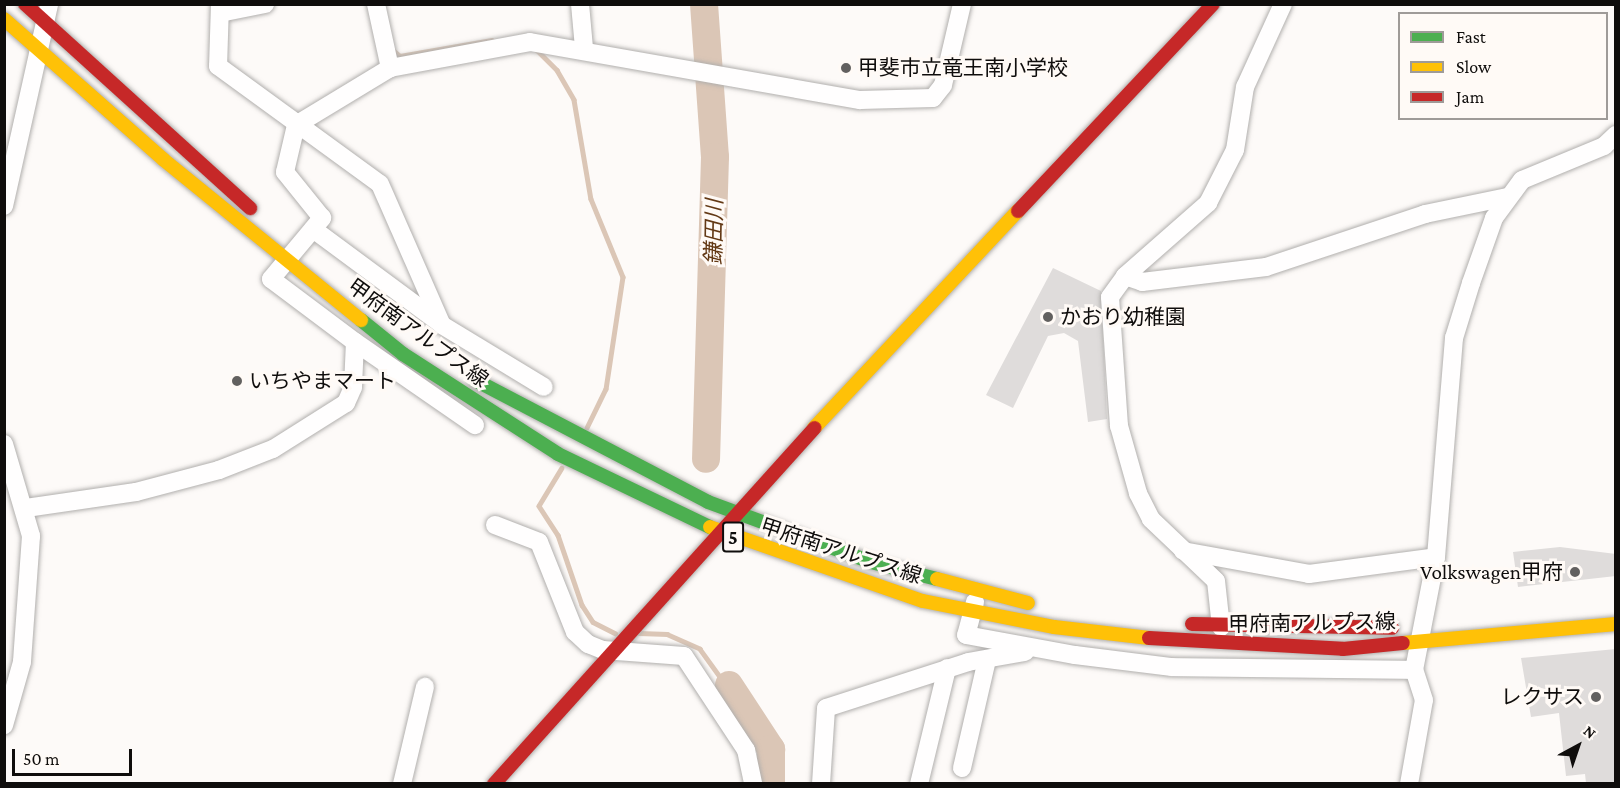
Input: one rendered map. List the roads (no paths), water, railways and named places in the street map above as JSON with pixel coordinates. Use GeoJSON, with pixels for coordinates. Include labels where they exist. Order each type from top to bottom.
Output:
{"type":"FeatureCollection","features":[{"type":"Feature","properties":{"kind":"main road","name":"甲府南アルプス線"},"geometry":{"type":"LineString","coordinates":[[25,4],[47,13],[292,255],[367,304]]}},
{"type":"Feature","properties":{"kind":"main road"},"geometry":{"type":"LineString","coordinates":[[494,783],[717,531],[737,513],[1213,4]]}},
{"type":"Feature","properties":{"kind":"main road","name":"甲府南アルプス線"},"geometry":{"type":"LineString","coordinates":[[4,19],[292,255],[403,354],[505,421],[621,488],[717,531],[852,581],[973,611],[1054,627],[1235,647],[1343,649],[1538,615]]}},
{"type":"Feature","properties":{"kind":"main road","name":"甲府南アルプス線"},"geometry":{"type":"LineString","coordinates":[[447,363],[617,458],[737,513],[871,562],[1039,606]]}},
{"type":"Feature","properties":{"kind":"main road","name":"甲府南アルプス線"},"geometry":{"type":"LineString","coordinates":[[1168,622],[1221,627],[1423,635],[1616,624]]}},
{"type":"Feature","properties":{"kind":"street"},"geometry":{"type":"LineString","coordinates":[[264,4],[220,9],[218,66],[380,184],[442,324]]}},
{"type":"Feature","properties":{"kind":"street"},"geometry":{"type":"LineString","coordinates":[[376,4],[390,68]]}},
{"type":"Feature","properties":{"kind":"street"},"geometry":{"type":"LineString","coordinates":[[580,4],[584,48]]}},
{"type":"Feature","properties":{"kind":"street"},"geometry":{"type":"LineString","coordinates":[[475,425],[355,342],[271,279],[322,218],[318,208],[285,172],[296,125],[390,68],[530,42],[584,48],[596,58],[860,100],[933,98],[943,85],[962,4]]}},
{"type":"Feature","properties":{"kind":"street"},"geometry":{"type":"LineString","coordinates":[[1221,627],[1216,581],[1151,519],[1119,426],[1109,313],[1110,297],[1125,276],[1208,203],[1235,150],[1245,87],[1283,4]]}},
{"type":"Feature","properties":{"kind":"street"},"geometry":{"type":"LineString","coordinates":[[4,206],[7,181],[47,13]]}},
{"type":"Feature","properties":{"kind":"street"},"geometry":{"type":"LineString","coordinates":[[1409,783],[1424,700],[1414,670],[1423,635],[1436,557],[1454,338],[1494,218],[1507,197],[1547,165],[1604,146],[1616,135]]}},
{"type":"Feature","properties":{"kind":"street"},"geometry":{"type":"LineString","coordinates":[[1125,276],[1142,282],[1266,267],[1425,214],[1507,197]]}},
{"type":"Feature","properties":{"kind":"street"},"geometry":{"type":"LineString","coordinates":[[313,229],[442,324],[544,387]]}},
{"type":"Feature","properties":{"kind":"street"},"geometry":{"type":"LineString","coordinates":[[26,508],[136,492],[273,449],[346,403],[353,387],[355,342]]}},
{"type":"Feature","properties":{"kind":"street"},"geometry":{"type":"LineString","coordinates":[[4,444],[26,508],[31,536],[27,631],[4,725]]}},
{"type":"Feature","properties":{"kind":"street"},"geometry":{"type":"LineString","coordinates":[[495,525],[539,542],[575,632],[588,644],[684,656],[746,750],[753,783]]}},
{"type":"Feature","properties":{"kind":"street"},"geometry":{"type":"LineString","coordinates":[[1183,551],[1310,574],[1436,557]]}},
{"type":"Feature","properties":{"kind":"street"},"geometry":{"type":"LineString","coordinates":[[978,591],[966,635],[1042,650],[1172,667],[1414,670]]}},
{"type":"Feature","properties":{"kind":"street"},"geometry":{"type":"LineString","coordinates":[[821,783],[826,708],[947,668],[1042,650]]}},
{"type":"Feature","properties":{"kind":"street"},"geometry":{"type":"LineString","coordinates":[[962,768],[987,660]]}},
{"type":"Feature","properties":{"kind":"street"},"geometry":{"type":"LineString","coordinates":[[919,783],[947,668]]}},
{"type":"Feature","properties":{"kind":"street"},"geometry":{"type":"LineString","coordinates":[[402,783],[425,687]]}},
{"type":"Feature","properties":{"kind":"waterway","name":"鎌田川"},"geometry":{"type":"LineString","coordinates":[[704,4],[715,157],[706,459]]}},
{"type":"Feature","properties":{"kind":"waterway"},"geometry":{"type":"LineString","coordinates":[[393,50],[400,56],[492,40]]}},
{"type":"Feature","properties":{"kind":"waterway"},"geometry":{"type":"LineString","coordinates":[[536,49],[557,70],[574,100],[591,199],[623,277],[606,389],[587,428]]}},
{"type":"Feature","properties":{"kind":"waterway"},"geometry":{"type":"LineString","coordinates":[[562,468],[539,506],[558,535],[582,605],[593,622],[615,633]]}},
{"type":"Feature","properties":{"kind":"waterway"},"geometry":{"type":"LineString","coordinates":[[639,633],[667,634],[700,649],[752,721]]}},
{"type":"Feature","properties":{"kind":"waterway","name":"鎌田川"},"geometry":{"type":"LineString","coordinates":[[729,685],[771,749],[771,784]]}},
{"type":"Feature","properties":{"kind":"place","name":"甲斐市立竜王南小学校"},"geometry":{"type":"Point","coordinates":[846,68]}},
{"type":"Feature","properties":{"kind":"place","name":"かおり幼稚園"},"geometry":{"type":"Point","coordinates":[1048,317]}},
{"type":"Feature","properties":{"kind":"place","name":"いちやまマート"},"geometry":{"type":"Point","coordinates":[237,381]}},
{"type":"Feature","properties":{"kind":"place","name":"Volkswagen甲府"},"geometry":{"type":"Point","coordinates":[1575,572]}},
{"type":"Feature","properties":{"kind":"place","name":"レクサス"},"geometry":{"type":"Point","coordinates":[1596,697]}}]}
